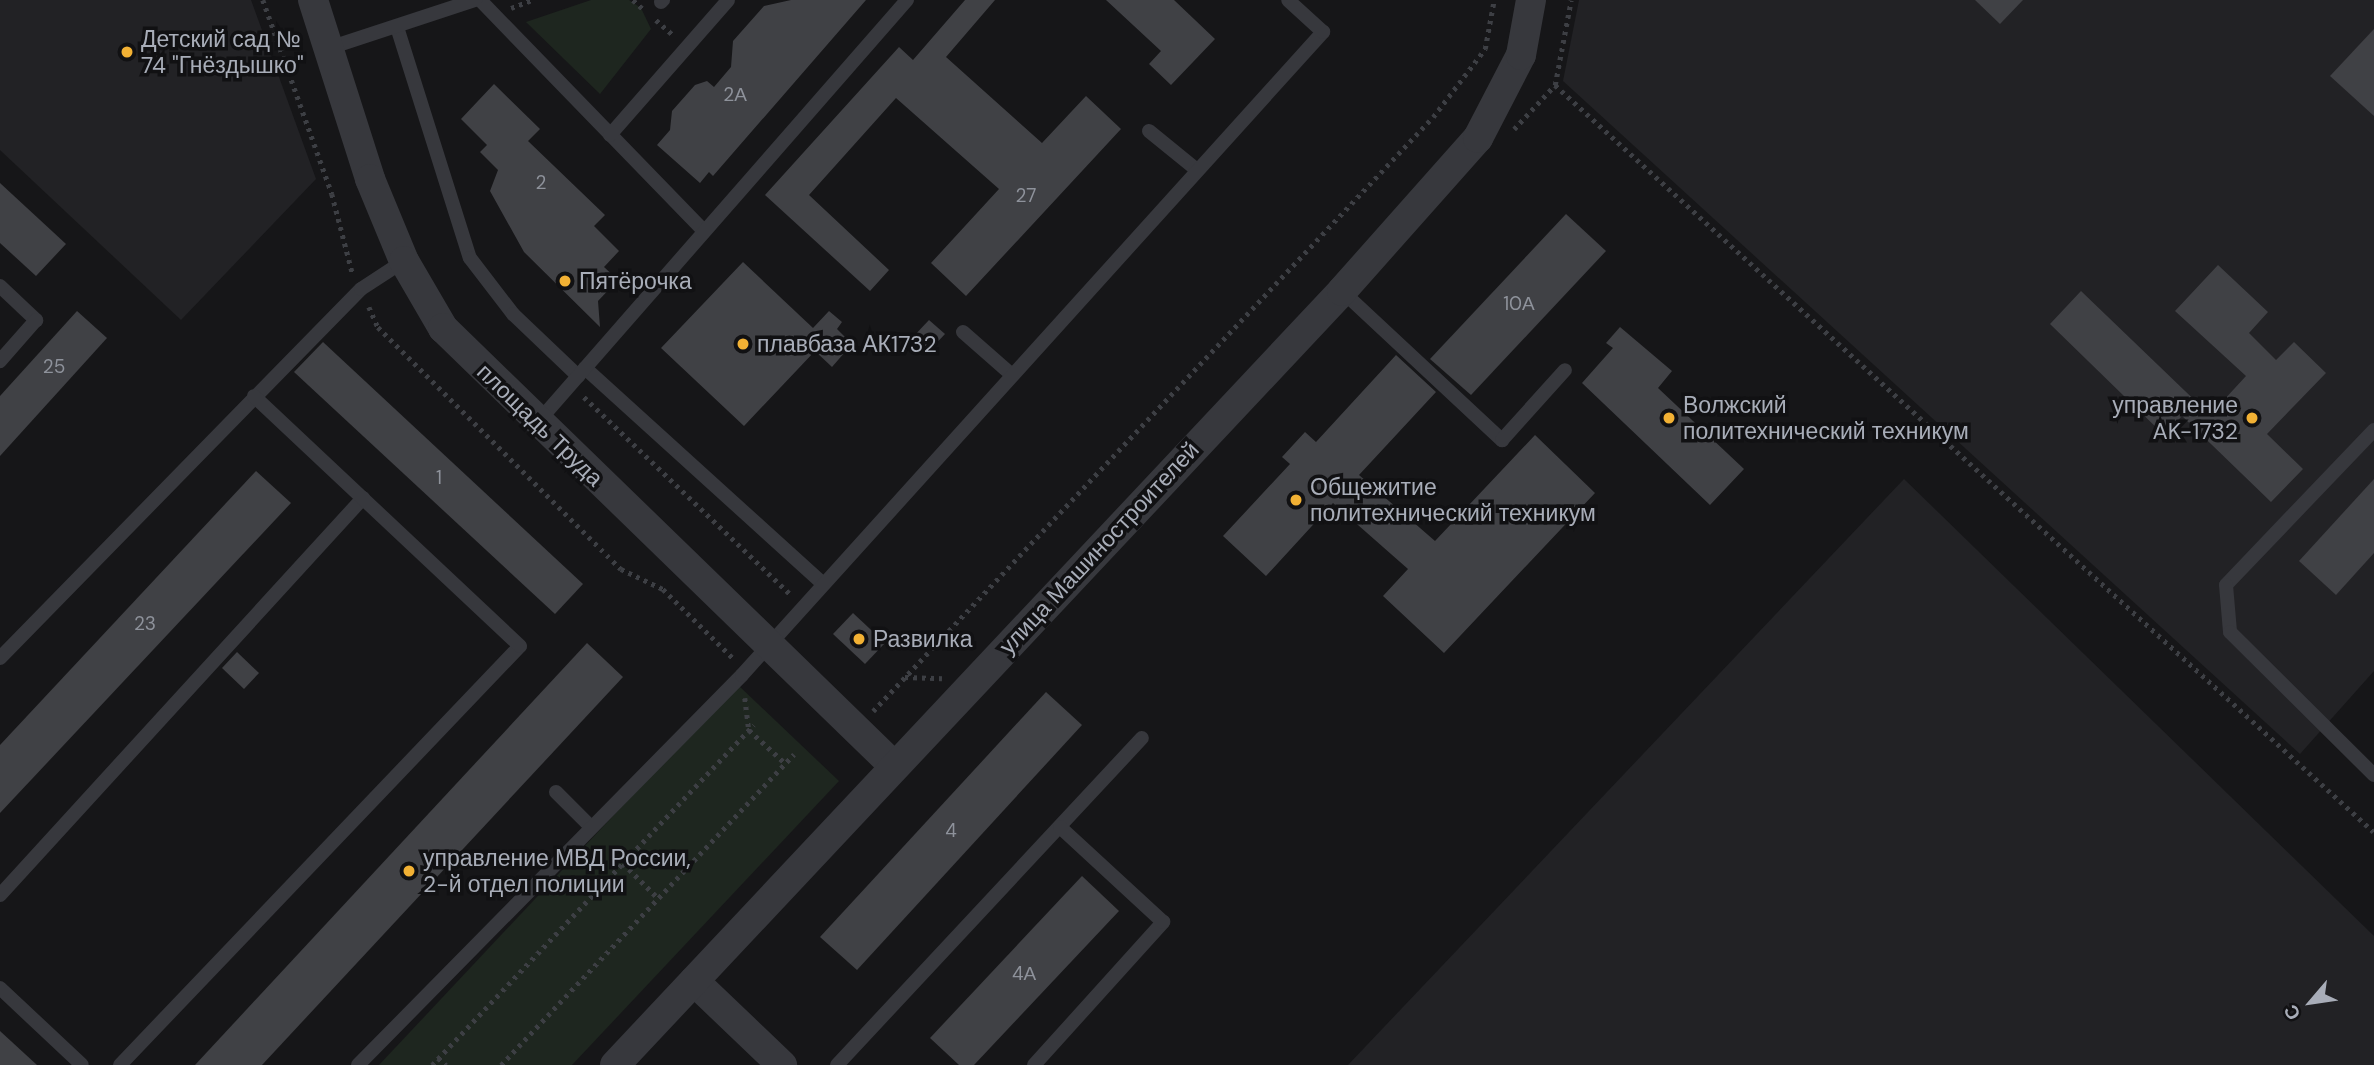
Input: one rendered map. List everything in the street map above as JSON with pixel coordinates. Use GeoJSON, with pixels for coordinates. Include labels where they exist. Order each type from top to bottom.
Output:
{"type":"FeatureCollection","features":[{"type":"Feature","properties":{"kind":"street","name":"площадь Труда"},"geometry":{"type":"LineString","coordinates":[[313,0],[370,178],[404,261],[458,347],[894,766]]}},
{"type":"Feature","properties":{"kind":"street","name":"улица Машиностроителей"},"geometry":{"type":"LineString","coordinates":[[615,1065],[1342,291],[1478,138],[1521,55],[1531,0]]}},
{"type":"Feature","properties":{"kind":"street"},"geometry":{"type":"LineString","coordinates":[[694,981],[782,1065]]}},
{"type":"Feature","properties":{"kind":"lane"},"geometry":{"type":"LineString","coordinates":[[329,48],[477,0],[704,231]]}},
{"type":"Feature","properties":{"kind":"lane"},"geometry":{"type":"LineString","coordinates":[[610,135],[728,0]]}},
{"type":"Feature","properties":{"kind":"lane"},"geometry":{"type":"LineString","coordinates":[[537,423],[907,0]]}},
{"type":"Feature","properties":{"kind":"lane"},"geometry":{"type":"LineString","coordinates":[[358,1065],[743,675],[766,643],[801,604],[1323,32],[1289,0]]}},
{"type":"Feature","properties":{"kind":"lane"},"geometry":{"type":"LineString","coordinates":[[397,27],[470,258],[513,314],[578,376],[821,582]]}},
{"type":"Feature","properties":{"kind":"lane"},"geometry":{"type":"LineString","coordinates":[[1149,131],[1197,170]]}},
{"type":"Feature","properties":{"kind":"lane"},"geometry":{"type":"LineString","coordinates":[[0,659],[361,289],[404,261]]}},
{"type":"Feature","properties":{"kind":"lane"},"geometry":{"type":"LineString","coordinates":[[0,286],[36,320],[0,361]]}},
{"type":"Feature","properties":{"kind":"lane"},"geometry":{"type":"LineString","coordinates":[[1342,291],[1502,440],[1565,370]]}},
{"type":"Feature","properties":{"kind":"lane"},"geometry":{"type":"LineString","coordinates":[[963,332],[1011,374]]}},
{"type":"Feature","properties":{"kind":"lane"},"geometry":{"type":"LineString","coordinates":[[120,1065],[520,646],[254,396]]}},
{"type":"Feature","properties":{"kind":"lane"},"geometry":{"type":"LineString","coordinates":[[2374,430],[2226,585],[2230,632],[2374,775]]}},
{"type":"Feature","properties":{"kind":"lane"},"geometry":{"type":"LineString","coordinates":[[0,895],[363,498]]}},
{"type":"Feature","properties":{"kind":"lane"},"geometry":{"type":"LineString","coordinates":[[837,1065],[1142,738]]}},
{"type":"Feature","properties":{"kind":"lane"},"geometry":{"type":"LineString","coordinates":[[556,792],[591,827]]}},
{"type":"Feature","properties":{"kind":"lane"},"geometry":{"type":"LineString","coordinates":[[1034,1065],[1163,922],[1060,827]]}},
{"type":"Feature","properties":{"kind":"lane"},"geometry":{"type":"LineString","coordinates":[[0,988],[82,1065]]}},
{"type":"Feature","properties":{"kind":"path"},"geometry":{"type":"LineString","coordinates":[[263,0],[332,194],[347,265],[388,336],[621,569],[663,589],[741,666],[751,727],[785,763]]}},
{"type":"Feature","properties":{"kind":"path"},"geometry":{"type":"LineString","coordinates":[[633,0],[687,48]]}},
{"type":"Feature","properties":{"kind":"path"},"geometry":{"type":"LineString","coordinates":[[856,730],[1433,117],[1485,49],[1494,0]]}},
{"type":"Feature","properties":{"kind":"path"},"geometry":{"type":"LineString","coordinates":[[1572,0],[1555,85],[2374,832]]}},
{"type":"Feature","properties":{"kind":"path"},"geometry":{"type":"LineString","coordinates":[[578,376],[801,604]]}},
{"type":"Feature","properties":{"kind":"path"},"geometry":{"type":"LineString","coordinates":[[432,1065],[751,727]]}},
{"type":"Feature","properties":{"kind":"path"},"geometry":{"type":"LineString","coordinates":[[501,1065],[793,754]]}},
{"type":"Feature","properties":{"kind":"path"},"geometry":{"type":"LineString","coordinates":[[623,863],[657,897]]}},
{"type":"Feature","properties":{"kind":"path"},"geometry":{"type":"LineString","coordinates":[[438,1058],[446,1065]]}},
{"type":"Feature","properties":{"kind":"shaded area"},"geometry":{"type":"Polygon","coordinates":[[[0,0],[251,0],[316,179],[181,320],[0,150],[0,0]]]}},
{"type":"Feature","properties":{"kind":"shaded area"},"geometry":{"type":"Polygon","coordinates":[[[591,0],[629,0],[641,8],[651,29],[600,94],[526,22],[591,0]]]}},
{"type":"Feature","properties":{"kind":"shaded area"},"geometry":{"type":"Polygon","coordinates":[[[1579,0],[2374,0],[2374,671],[2300,754],[1563,81],[1579,0]]]}},
{"type":"Feature","properties":{"kind":"shaded area"},"geometry":{"type":"Polygon","coordinates":[[[1904,479],[2374,936],[2374,1065],[1348,1065],[1904,479]]]}},
{"type":"Feature","properties":{"kind":"shaded area"},"geometry":{"type":"Polygon","coordinates":[[[737,684],[839,781],[572,1065],[379,1065],[737,684]]]}},
{"type":"Feature","properties":{"kind":"building"},"geometry":{"type":"Polygon","coordinates":[[[791,0],[866,0],[713,176],[709,172],[700,183],[657,145],[670,130],[672,111],[695,85],[707,81],[714,87],[731,67],[733,41],[764,6],[791,0]]]}},
{"type":"Feature","properties":{"kind":"building"},"geometry":{"type":"Polygon","coordinates":[[[965,0],[995,0],[946,57],[1042,143],[1086,96],[1121,129],[966,296],[931,263],[999,189],[896,98],[809,195],[889,270],[870,291],[765,195],[899,47],[913,60],[965,0]]]}},
{"type":"Feature","properties":{"kind":"building"},"geometry":{"type":"Polygon","coordinates":[[[1106,0],[1174,0],[1215,39],[1171,85],[1149,64],[1161,51],[1106,0]]]}},
{"type":"Feature","properties":{"kind":"building"},"geometry":{"type":"Polygon","coordinates":[[[1975,0],[2023,0],[2000,24],[1975,0]]]}},
{"type":"Feature","properties":{"kind":"building"},"geometry":{"type":"Polygon","coordinates":[[[2374,29],[2374,116],[2330,76],[2374,29]]]}},
{"type":"Feature","properties":{"kind":"building"},"geometry":{"type":"Polygon","coordinates":[[[494,84],[540,129],[528,141],[605,215],[594,226],[619,251],[604,267],[618,280],[598,301],[600,327],[524,252],[490,191],[498,170],[480,152],[487,145],[461,119],[494,84]]]}},
{"type":"Feature","properties":{"kind":"building"},"geometry":{"type":"Polygon","coordinates":[[[0,183],[66,244],[36,276],[0,243],[0,183]]]}},
{"type":"Feature","properties":{"kind":"building"},"geometry":{"type":"Polygon","coordinates":[[[1566,214],[1606,251],[1471,395],[1430,359],[1566,214]]]}},
{"type":"Feature","properties":{"kind":"building","name":"плавбаза АК1732"},"geometry":{"type":"Polygon","coordinates":[[[743,262],[813,328],[829,311],[842,322],[837,329],[852,344],[832,367],[815,351],[744,426],[661,348],[743,262]]]}},
{"type":"Feature","properties":{"kind":"building"},"geometry":{"type":"Polygon","coordinates":[[[2218,265],[2268,312],[2249,333],[2276,360],[2294,342],[2326,373],[2267,434],[2303,469],[2271,502],[2182,416],[2164,435],[2050,324],[2081,291],[2210,415],[2246,376],[2175,311],[2218,265]]]}},
{"type":"Feature","properties":{"kind":"building"},"geometry":{"type":"Polygon","coordinates":[[[77,311],[107,338],[0,456],[0,396],[77,311]]]}},
{"type":"Feature","properties":{"kind":"building"},"geometry":{"type":"Polygon","coordinates":[[[929,320],[945,334],[928,352],[912,338],[929,320]]]}},
{"type":"Feature","properties":{"kind":"building","name":"Волжский политехнический техникум"},"geometry":{"type":"Polygon","coordinates":[[[1620,327],[1672,371],[1658,388],[1744,469],[1710,505],[1582,383],[1613,348],[1606,343],[1620,327]]]}},
{"type":"Feature","properties":{"kind":"building"},"geometry":{"type":"Polygon","coordinates":[[[323,342],[583,584],[555,614],[294,372],[323,342]]]}},
{"type":"Feature","properties":{"kind":"building"},"geometry":{"type":"Polygon","coordinates":[[[1396,355],[1436,392],[1359,475],[1435,541],[1535,435],[1595,493],[1444,653],[1383,596],[1408,569],[1333,503],[1266,576],[1223,536],[1290,464],[1282,457],[1305,432],[1316,442],[1396,355]]]}},
{"type":"Feature","properties":{"kind":"building"},"geometry":{"type":"Polygon","coordinates":[[[256,471],[291,503],[0,813],[0,745],[256,471]]]}},
{"type":"Feature","properties":{"kind":"building"},"geometry":{"type":"Polygon","coordinates":[[[2374,479],[2374,553],[2336,595],[2299,561],[2374,479]]]}},
{"type":"Feature","properties":{"kind":"building","name":"Развилка"},"geometry":{"type":"Polygon","coordinates":[[[853,613],[885,643],[865,664],[833,634],[853,613]]]}},
{"type":"Feature","properties":{"kind":"building","name":"управление МВД России, 2-й отдел полиции"},"geometry":{"type":"Polygon","coordinates":[[[587,643],[623,677],[262,1065],[195,1065],[587,643]]]}},
{"type":"Feature","properties":{"kind":"building"},"geometry":{"type":"Polygon","coordinates":[[[237,652],[259,673],[244,689],[222,668],[237,652]]]}},
{"type":"Feature","properties":{"kind":"building"},"geometry":{"type":"Polygon","coordinates":[[[1046,692],[1082,725],[857,970],[820,937],[1046,692]]]}},
{"type":"Feature","properties":{"kind":"building"},"geometry":{"type":"Polygon","coordinates":[[[1082,876],[1119,911],[974,1065],[959,1065],[930,1038],[1082,876]]]}},
{"type":"Feature","properties":{"kind":"building"},"geometry":{"type":"Polygon","coordinates":[[[0,1031],[37,1065],[0,1065],[0,1031]]]}},
{"type":"Feature","properties":{"kind":"place","name":"Детский сад № 74 \"Гнёздышко\""},"geometry":{"type":"Point","coordinates":[127,52]}},
{"type":"Feature","properties":{"kind":"place","name":"Пятёрочка"},"geometry":{"type":"Point","coordinates":[565,281]}},
{"type":"Feature","properties":{"kind":"place","name":"плавбаза АК1732"},"geometry":{"type":"Point","coordinates":[743,344]}},
{"type":"Feature","properties":{"kind":"place","name":"Волжский политехнический техникум"},"geometry":{"type":"Point","coordinates":[1669,418]}},
{"type":"Feature","properties":{"kind":"place","name":"управление AK-1732"},"geometry":{"type":"Point","coordinates":[2252,418]}},
{"type":"Feature","properties":{"kind":"place","name":"Общежитие политехнический техникум"},"geometry":{"type":"Point","coordinates":[1296,500]}},
{"type":"Feature","properties":{"kind":"place","name":"Развилка"},"geometry":{"type":"Point","coordinates":[859,639]}},
{"type":"Feature","properties":{"kind":"place","name":"управление МВД России, 2-й отдел полиции"},"geometry":{"type":"Point","coordinates":[409,871]}}]}
